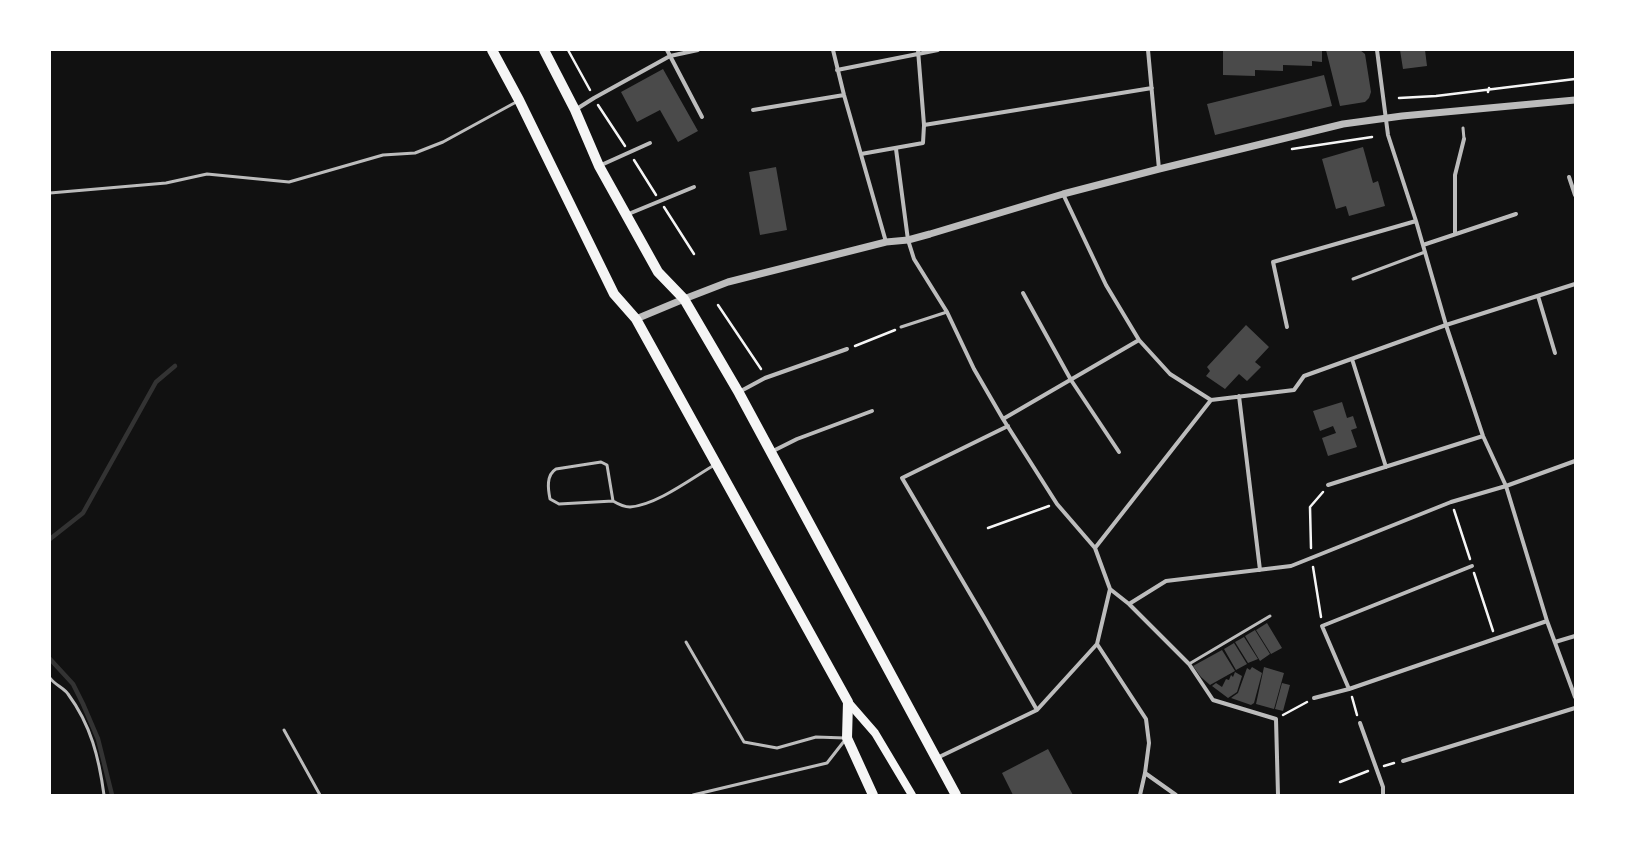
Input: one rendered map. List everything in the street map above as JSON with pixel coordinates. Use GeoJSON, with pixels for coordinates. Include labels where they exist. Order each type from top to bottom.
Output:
{"type":"FeatureCollection","features":[{"type":"Feature","properties":{"kind":"main road"},"geometry":{"type":"LineString","coordinates":[[492,50],[519,100],[614,294],[636,320],[848,702],[874,732],[912,795]]}},
{"type":"Feature","properties":{"kind":"main road"},"geometry":{"type":"LineString","coordinates":[[544,50],[575,110],[599,166],[626,216],[658,272],[684,299],[739,392],[956,795]]}},
{"type":"Feature","properties":{"kind":"main road"},"geometry":{"type":"LineString","coordinates":[[848,702],[846,738],[872,795]]}},
{"type":"Feature","properties":{"kind":"street"},"geometry":{"type":"LineString","coordinates":[[667,50],[702,117]]}},
{"type":"Feature","properties":{"kind":"street"},"geometry":{"type":"LineString","coordinates":[[575,110],[670,56],[698,50]]}},
{"type":"Feature","properties":{"kind":"street"},"geometry":{"type":"LineString","coordinates":[[833,50],[837,70],[886,242]]}},
{"type":"Feature","properties":{"kind":"street"},"geometry":{"type":"LineString","coordinates":[[837,70],[919,52],[938,50]]}},
{"type":"Feature","properties":{"kind":"street"},"geometry":{"type":"LineString","coordinates":[[1148,50],[1159,168]]}},
{"type":"Feature","properties":{"kind":"street"},"geometry":{"type":"LineString","coordinates":[[1377,50],[1388,135],[1416,222],[1446,325],[1483,436],[1506,486],[1547,621],[1575,697]]}},
{"type":"Feature","properties":{"kind":"street"},"geometry":{"type":"LineString","coordinates":[[861,154],[923,144],[924,125],[919,52]]}},
{"type":"Feature","properties":{"kind":"street"},"geometry":{"type":"LineString","coordinates":[[924,125],[1152,88]]}},
{"type":"Feature","properties":{"kind":"street"},"geometry":{"type":"LineString","coordinates":[[753,110],[844,95]]}},
{"type":"Feature","properties":{"kind":"street"},"geometry":{"type":"LineString","coordinates":[[636,320],[728,282],[886,242],[908,240],[1063,194],[1159,168],[1343,124],[1386,118],[1575,100]]}},
{"type":"Feature","properties":{"kind":"street"},"geometry":{"type":"LineString","coordinates":[[1454,234],[1455,174],[1464,139]]}},
{"type":"Feature","properties":{"kind":"street"},"geometry":{"type":"LineString","coordinates":[[599,166],[650,143]]}},
{"type":"Feature","properties":{"kind":"street"},"geometry":{"type":"LineString","coordinates":[[896,149],[908,240],[914,259],[947,312],[974,369],[1057,504],[1095,548],[1110,589],[1129,604],[1189,664],[1213,700],[1276,719],[1278,795]]}},
{"type":"Feature","properties":{"kind":"street"},"geometry":{"type":"LineString","coordinates":[[1569,177],[1575,195]]}},
{"type":"Feature","properties":{"kind":"street"},"geometry":{"type":"LineString","coordinates":[[626,216],[694,187]]}},
{"type":"Feature","properties":{"kind":"street"},"geometry":{"type":"LineString","coordinates":[[1063,194],[1106,285],[1138,340],[1170,374],[1211,400],[1294,390],[1304,376],[1446,325],[1575,284]]}},
{"type":"Feature","properties":{"kind":"street"},"geometry":{"type":"LineString","coordinates":[[1423,245],[1516,214]]}},
{"type":"Feature","properties":{"kind":"street"},"geometry":{"type":"LineString","coordinates":[[1287,327],[1273,262],[1416,222]]}},
{"type":"Feature","properties":{"kind":"street"},"geometry":{"type":"LineString","coordinates":[[1024,293],[1071,380],[1120,452]]}},
{"type":"Feature","properties":{"kind":"street"},"geometry":{"type":"LineString","coordinates":[[1538,296],[1555,353]]}},
{"type":"Feature","properties":{"kind":"street"},"geometry":{"type":"LineString","coordinates":[[1004,419],[1138,340]]}},
{"type":"Feature","properties":{"kind":"street"},"geometry":{"type":"LineString","coordinates":[[739,392],[765,378],[847,349]]}},
{"type":"Feature","properties":{"kind":"street"},"geometry":{"type":"LineString","coordinates":[[1352,359],[1386,467]]}},
{"type":"Feature","properties":{"kind":"street"},"geometry":{"type":"LineString","coordinates":[[1238,396],[1260,570]]}},
{"type":"Feature","properties":{"kind":"street"},"geometry":{"type":"LineString","coordinates":[[1095,548],[1211,400]]}},
{"type":"Feature","properties":{"kind":"street"},"geometry":{"type":"LineString","coordinates":[[771,452],[797,439],[872,411]]}},
{"type":"Feature","properties":{"kind":"street"},"geometry":{"type":"LineString","coordinates":[[1008,426],[902,478],[985,618],[1036,710]]}},
{"type":"Feature","properties":{"kind":"street"},"geometry":{"type":"LineString","coordinates":[[1328,485],[1483,436]]}},
{"type":"Feature","properties":{"kind":"street"},"geometry":{"type":"LineString","coordinates":[[1129,604],[1166,581],[1291,566],[1451,502],[1506,486],[1575,461]]}},
{"type":"Feature","properties":{"kind":"street"},"geometry":{"type":"LineString","coordinates":[[1350,689],[1322,626],[1472,566]]}},
{"type":"Feature","properties":{"kind":"street"},"geometry":{"type":"LineString","coordinates":[[936,758],[1036,710],[1097,644],[1110,589]]}},
{"type":"Feature","properties":{"kind":"street"},"geometry":{"type":"LineString","coordinates":[[1314,698],[1350,689],[1547,621]]}},
{"type":"Feature","properties":{"kind":"street"},"geometry":{"type":"LineString","coordinates":[[1555,642],[1575,636]]}},
{"type":"Feature","properties":{"kind":"street"},"geometry":{"type":"LineString","coordinates":[[1097,644],[1146,719],[1149,743],[1140,795]]}},
{"type":"Feature","properties":{"kind":"street"},"geometry":{"type":"LineString","coordinates":[[1402,761],[1575,708]]}},
{"type":"Feature","properties":{"kind":"street"},"geometry":{"type":"LineString","coordinates":[[1360,724],[1383,787],[1383,795]]}},
{"type":"Feature","properties":{"kind":"street"},"geometry":{"type":"LineString","coordinates":[[1145,773],[1176,795]]}},
{"type":"Feature","properties":{"kind":"lane"},"geometry":{"type":"LineString","coordinates":[[50,193],[166,183],[207,174],[289,182],[383,155],[415,153],[443,142],[519,100]]}},
{"type":"Feature","properties":{"kind":"lane"},"geometry":{"type":"LineString","coordinates":[[1463,128],[1464,139]]}},
{"type":"Feature","properties":{"kind":"lane"},"geometry":{"type":"LineString","coordinates":[[1352,279],[1425,252]]}},
{"type":"Feature","properties":{"kind":"lane"},"geometry":{"type":"LineString","coordinates":[[900,327],[947,312]]}},
{"type":"Feature","properties":{"kind":"lane"},"geometry":{"type":"LineString","coordinates":[[613,501],[607,465],[601,462],[556,469],[551,472],[549,477],[550,499],[559,504],[613,501],[620,505],[629,507],[665,495],[716,464]]}},
{"type":"Feature","properties":{"kind":"lane"},"geometry":{"type":"LineString","coordinates":[[1189,664],[1270,616]]}},
{"type":"Feature","properties":{"kind":"lane"},"geometry":{"type":"LineString","coordinates":[[686,642],[744,742],[777,748],[816,737],[846,738]]}},
{"type":"Feature","properties":{"kind":"lane"},"geometry":{"type":"LineString","coordinates":[[50,678],[54,683],[67,692],[84,722],[95,747],[104,795]]}},
{"type":"Feature","properties":{"kind":"lane"},"geometry":{"type":"LineString","coordinates":[[284,730],[320,795]]}},
{"type":"Feature","properties":{"kind":"lane"},"geometry":{"type":"LineString","coordinates":[[693,795],[827,763],[846,738]]}},
{"type":"Feature","properties":{"kind":"path"},"geometry":{"type":"LineString","coordinates":[[568,50],[594,98],[694,254]]}},
{"type":"Feature","properties":{"kind":"path"},"geometry":{"type":"LineString","coordinates":[[1399,98],[1436,96],[1489,88],[1575,79]]}},
{"type":"Feature","properties":{"kind":"path"},"geometry":{"type":"LineString","coordinates":[[1488,92],[1489,88]]}},
{"type":"Feature","properties":{"kind":"path"},"geometry":{"type":"LineString","coordinates":[[718,305],[761,369]]}},
{"type":"Feature","properties":{"kind":"path"},"geometry":{"type":"LineString","coordinates":[[847,349],[900,327]]}},
{"type":"Feature","properties":{"kind":"path"},"geometry":{"type":"LineString","coordinates":[[988,528],[1057,504]]}},
{"type":"Feature","properties":{"kind":"path"},"geometry":{"type":"LineString","coordinates":[[1350,689],[1360,724]]}},
{"type":"Feature","properties":{"kind":"path"},"geometry":{"type":"LineString","coordinates":[[1276,719],[1314,698]]}},
{"type":"Feature","properties":{"kind":"path"},"geometry":{"type":"LineString","coordinates":[[1340,782],[1376,768],[1402,761]]}},
{"type":"Feature","properties":{"kind":"building"},"geometry":{"type":"Polygon","coordinates":[[[1223,50],[1322,50],[1322,62],[1312,61],[1312,66],[1283,65],[1283,71],[1255,70],[1255,76],[1223,75],[1223,50]]]}},
{"type":"Feature","properties":{"kind":"building"},"geometry":{"type":"Polygon","coordinates":[[[1326,50],[1360,50],[1365,54],[1371,92],[1369,98],[1365,102],[1340,106],[1326,50]]]}},
{"type":"Feature","properties":{"kind":"building"},"geometry":{"type":"Polygon","coordinates":[[[1400,50],[1425,50],[1427,66],[1403,69],[1400,50]]]}},
{"type":"Feature","properties":{"kind":"building"},"geometry":{"type":"Polygon","coordinates":[[[663,69],[698,131],[678,142],[660,110],[637,122],[621,92],[663,69]]]}},
{"type":"Feature","properties":{"kind":"building"},"geometry":{"type":"Polygon","coordinates":[[[1324,75],[1332,106],[1215,135],[1207,104],[1324,75]]]}},
{"type":"Feature","properties":{"kind":"building"},"geometry":{"type":"Polygon","coordinates":[[[1363,147],[1373,183],[1378,181],[1385,206],[1349,216],[1346,206],[1336,209],[1322,159],[1363,147]]]}},
{"type":"Feature","properties":{"kind":"building"},"geometry":{"type":"Polygon","coordinates":[[[776,167],[787,230],[760,235],[749,172],[776,167]]]}},
{"type":"Feature","properties":{"kind":"building"},"geometry":{"type":"Polygon","coordinates":[[[1246,325],[1269,347],[1255,362],[1261,367],[1247,381],[1239,374],[1225,389],[1206,376],[1210,371],[1207,367],[1246,325]]]}},
{"type":"Feature","properties":{"kind":"building"},"geometry":{"type":"Polygon","coordinates":[[[1342,402],[1347,418],[1353,416],[1357,428],[1351,430],[1357,447],[1328,456],[1322,438],[1336,433],[1333,426],[1320,431],[1313,411],[1342,402]]]}},
{"type":"Feature","properties":{"kind":"building"},"geometry":{"type":"Polygon","coordinates":[[[1267,623],[1282,648],[1271,654],[1256,630],[1267,623]]]}},
{"type":"Feature","properties":{"kind":"building"},"geometry":{"type":"Polygon","coordinates":[[[1255,630],[1270,654],[1260,661],[1245,636],[1255,630]]]}},
{"type":"Feature","properties":{"kind":"building"},"geometry":{"type":"Polygon","coordinates":[[[1244,637],[1258,659],[1248,663],[1235,642],[1244,637]]]}},
{"type":"Feature","properties":{"kind":"building"},"geometry":{"type":"Polygon","coordinates":[[[1234,643],[1247,664],[1236,670],[1224,649],[1234,643]]]}},
{"type":"Feature","properties":{"kind":"building"},"geometry":{"type":"Polygon","coordinates":[[[1222,650],[1235,671],[1210,685],[1201,677],[1193,666],[1222,650]]]}},
{"type":"Feature","properties":{"kind":"building"},"geometry":{"type":"Polygon","coordinates":[[[1252,667],[1262,673],[1254,703],[1251,705],[1231,698],[1238,693],[1247,668],[1250,670],[1252,667]]]}},
{"type":"Feature","properties":{"kind":"building"},"geometry":{"type":"Polygon","coordinates":[[[1264,667],[1284,673],[1274,709],[1256,704],[1264,667]]]}},
{"type":"Feature","properties":{"kind":"building"},"geometry":{"type":"Polygon","coordinates":[[[1235,672],[1242,676],[1237,692],[1228,698],[1212,686],[1216,683],[1222,687],[1226,679],[1229,680],[1231,675],[1233,677],[1235,672]]]}},
{"type":"Feature","properties":{"kind":"building"},"geometry":{"type":"Polygon","coordinates":[[[1282,683],[1290,685],[1283,711],[1275,709],[1282,683]]]}},
{"type":"Feature","properties":{"kind":"building"},"geometry":{"type":"Polygon","coordinates":[[[1048,749],[1073,795],[1013,795],[1002,773],[1048,749]]]}},
{"type":"Feature","properties":{"kind":"waterway"},"geometry":{"type":"LineString","coordinates":[[50,539],[83,513],[156,382],[175,366]]}},
{"type":"Feature","properties":{"kind":"waterway"},"geometry":{"type":"LineString","coordinates":[[50,659],[73,684],[83,704],[98,739],[112,795]]}}]}
